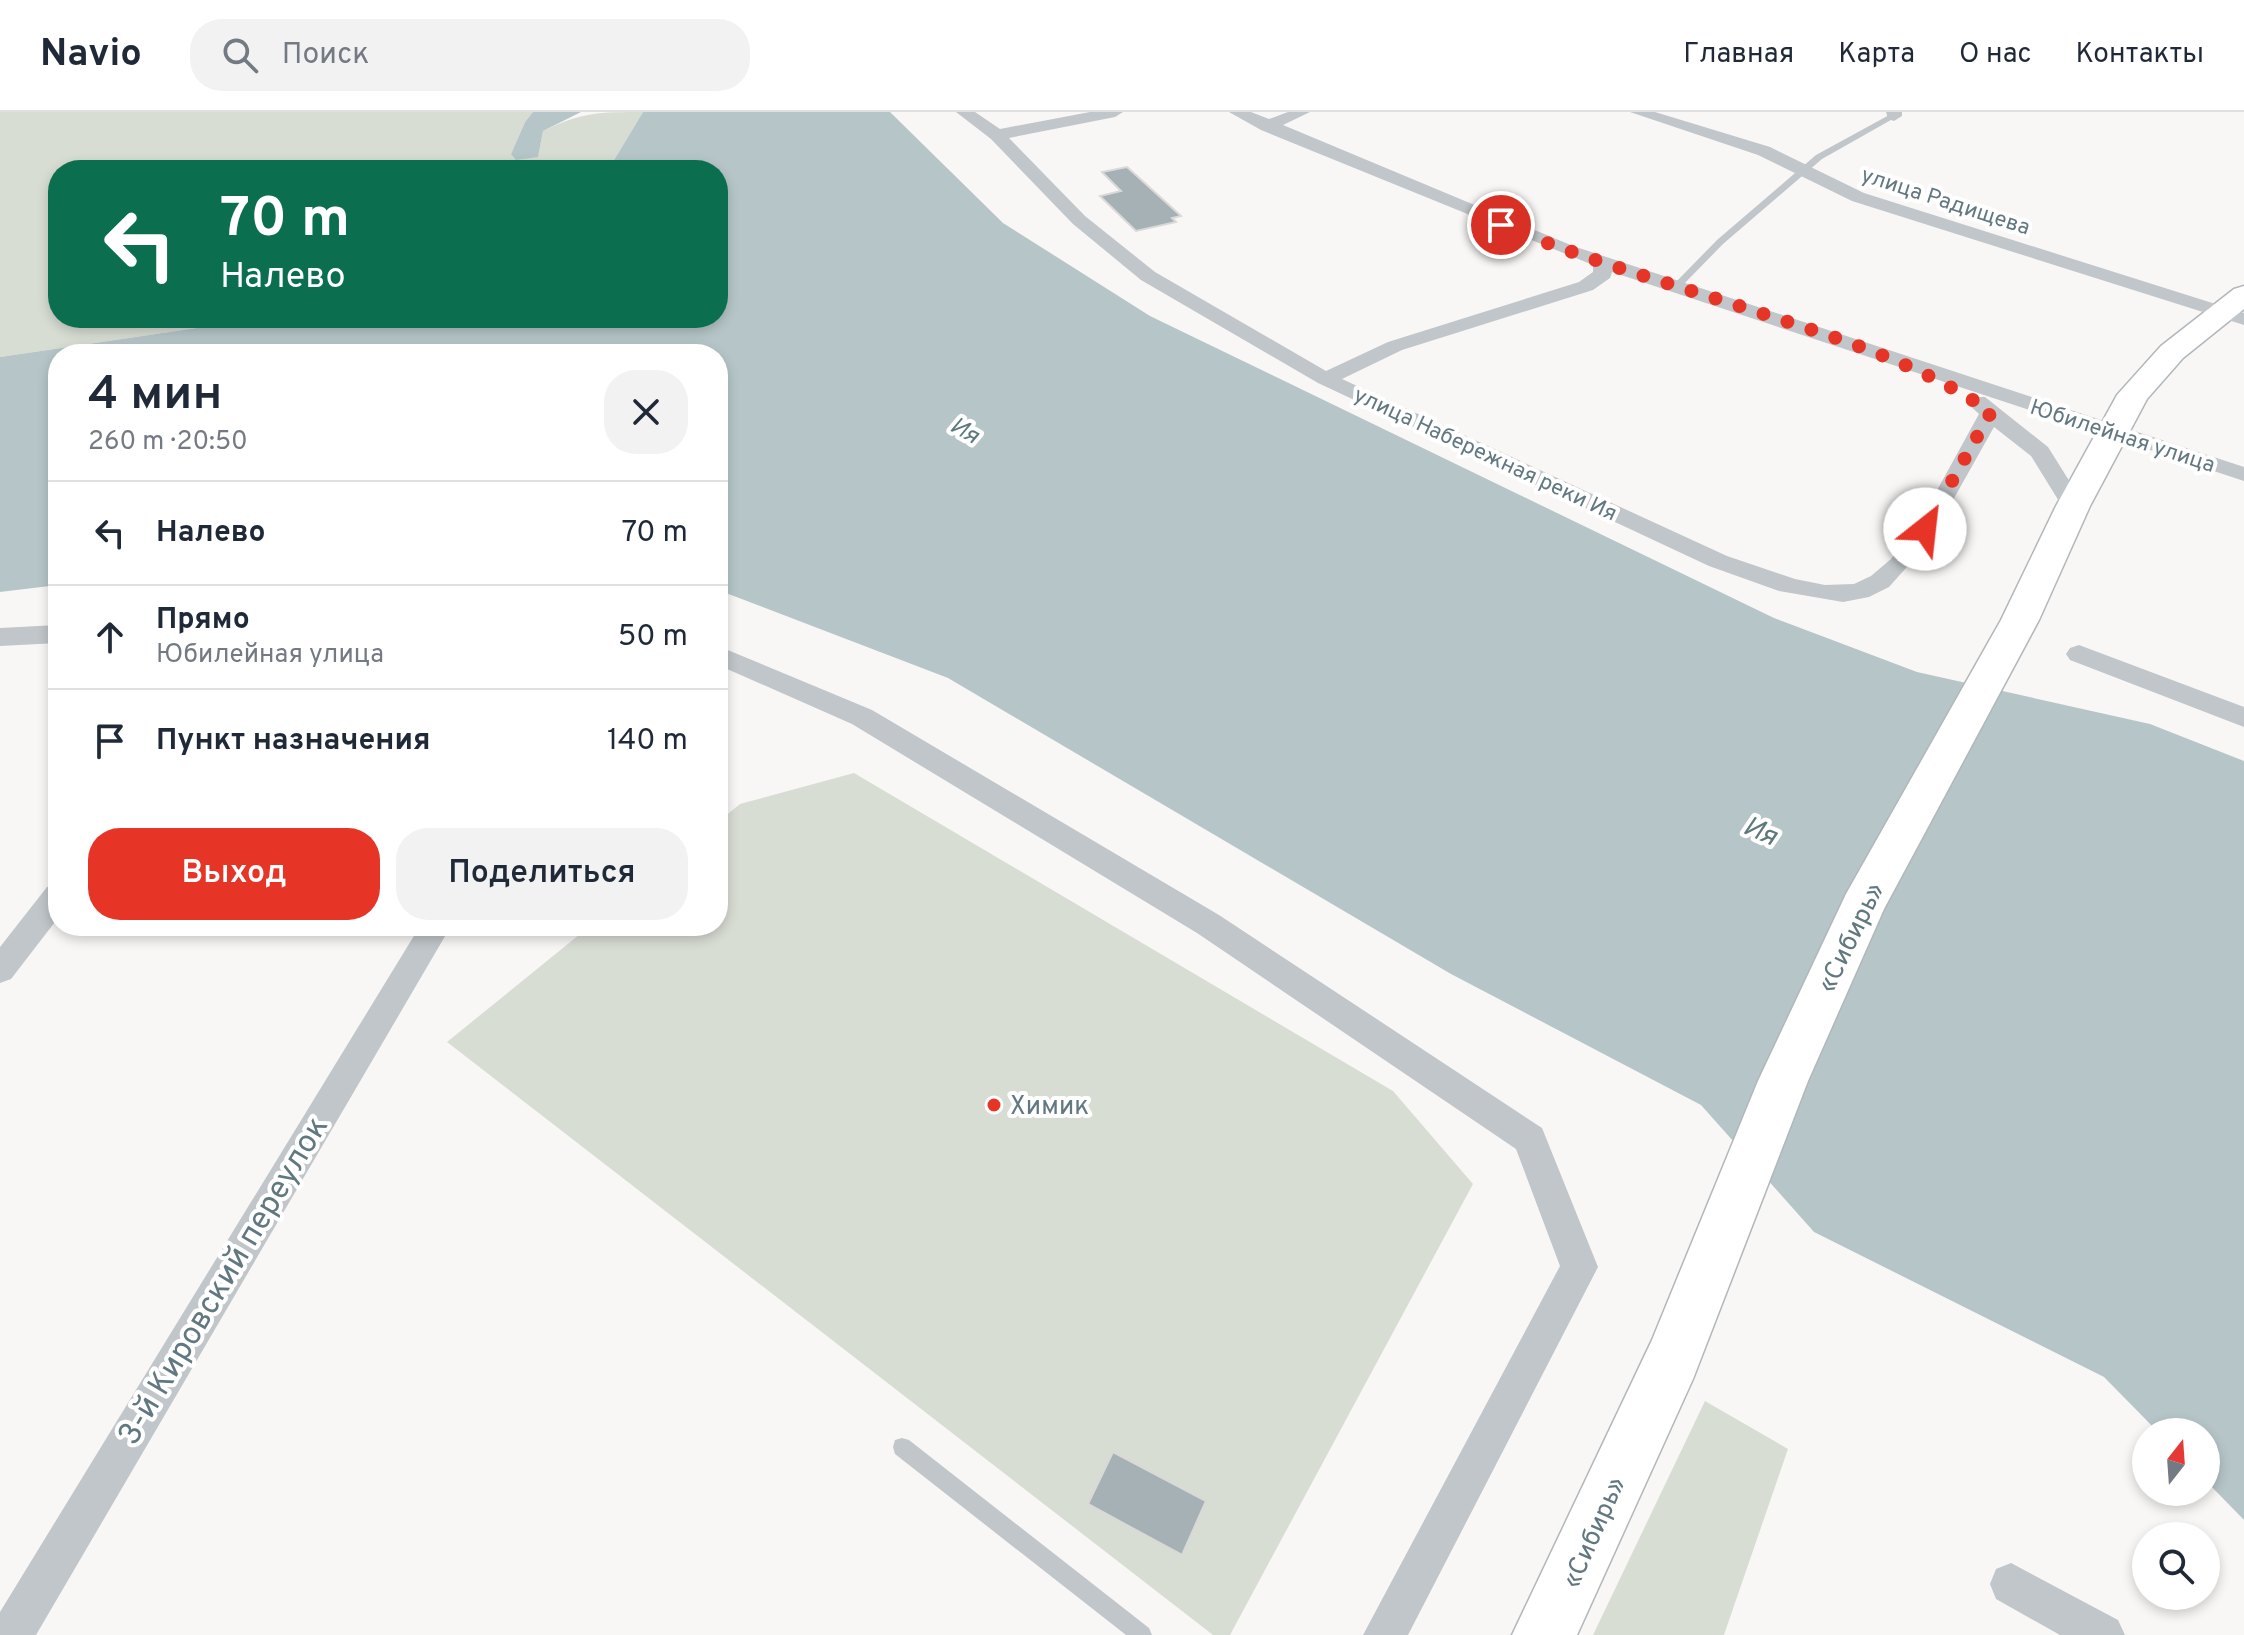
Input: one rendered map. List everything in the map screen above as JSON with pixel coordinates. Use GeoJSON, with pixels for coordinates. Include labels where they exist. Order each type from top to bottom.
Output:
{"type":"FeatureCollection","features":[{"type":"Feature","properties":{"kind":"highway","name":"«Сибирь»"},"geometry":{"type":"LineString","coordinates":[[1544,1635],[1673,1359],[1783,1081],[1862,907],[2020,620],[2073,506],[2145,378],[2236,308]]}},
{"type":"Feature","properties":{"kind":"street","name":"улица Набережная реки Ия"},"geometry":{"type":"LineString","coordinates":[[964,112],[997,135],[1079,220],[1148,276],[1325,379],[1718,561],[1778,581],[1826,591],[1861,591],[1884,579],[1912,552],[1991,412]]}},
{"type":"Feature","properties":{"kind":"street"},"geometry":{"type":"LineString","coordinates":[[997,135],[1115,112]]}},
{"type":"Feature","properties":{"kind":"street","name":"Юбилейная улица"},"geometry":{"type":"LineString","coordinates":[[1237,112],[1479,216],[1602,263],[1872,349],[1983,391],[2244,474]]}},
{"type":"Feature","properties":{"kind":"street"},"geometry":{"type":"LineString","coordinates":[[1267,126],[1302,112]]}},
{"type":"Feature","properties":{"kind":"street","name":"улица Радищева"},"geometry":{"type":"LineString","coordinates":[[1638,112],[1764,151],[1858,197],[2236,308]]}},
{"type":"Feature","properties":{"kind":"street"},"geometry":{"type":"LineString","coordinates":[[1325,379],[1395,346],[1586,286],[1603,274],[1602,263]]}},
{"type":"Feature","properties":{"kind":"street"},"geometry":{"type":"LineString","coordinates":[[1872,349],[1969,397],[1991,412],[2040,452],[2073,506]]}},
{"type":"Feature","properties":{"kind":"street"},"geometry":{"type":"LineString","coordinates":[[0,637],[48,635]]}},
{"type":"Feature","properties":{"kind":"street"},"geometry":{"type":"LineString","coordinates":[[2079,654],[2244,717]]}},
{"type":"Feature","properties":{"kind":"street"},"geometry":{"type":"LineString","coordinates":[[728,659],[862,717],[1208,924],[1530,1139],[1579,1267],[1385,1635]]}},
{"type":"Feature","properties":{"kind":"street"},"geometry":{"type":"LineString","coordinates":[[0,970],[48,908]]}},
{"type":"Feature","properties":{"kind":"street","name":"3-й Кировский переулок"},"geometry":{"type":"LineString","coordinates":[[11,1635],[430,936]]}},
{"type":"Feature","properties":{"kind":"street"},"geometry":{"type":"LineString","coordinates":[[2011,1584],[2103,1635]]}},
{"type":"Feature","properties":{"kind":"lane"},"geometry":{"type":"LineString","coordinates":[[1677,286],[1720,242],[1803,170],[1835,147],[1894,114]]}},
{"type":"Feature","properties":{"kind":"lane"},"geometry":{"type":"LineString","coordinates":[[1479,216],[1515,197]]}},
{"type":"Feature","properties":{"kind":"lane"},"geometry":{"type":"LineString","coordinates":[[902,1447],[1142,1635]]}},
{"type":"Feature","properties":{"kind":"shaded area"},"geometry":{"type":"Polygon","coordinates":[[[0,112],[533,112],[525,122],[511,154],[538,156],[543,131],[557,125],[591,114],[643,112],[614,160],[48,160],[48,328],[196,328],[88,344],[48,344],[48,350],[0,357],[0,112]]]}},
{"type":"Feature","properties":{"kind":"shaded area"},"geometry":{"type":"Polygon","coordinates":[[[854,773],[1393,1091],[1473,1184],[1230,1635],[1213,1635],[447,1042],[578,936],[728,936],[728,814],[740,804],[854,773]]]}},
{"type":"Feature","properties":{"kind":"shaded area"},"geometry":{"type":"Polygon","coordinates":[[[1705,1401],[1788,1449],[1724,1635],[1593,1635],[1705,1401]]]}},
{"type":"Feature","properties":{"kind":"water"},"geometry":{"type":"Polygon","coordinates":[[[533,112],[581,112],[543,131],[538,157],[516,160],[511,154],[525,122],[533,112]]]}},
{"type":"Feature","properties":{"kind":"water","name":"Ия"},"geometry":{"type":"Polygon","coordinates":[[[643,112],[890,112],[1003,223],[1150,316],[1774,618],[1917,672],[2150,724],[2244,761],[2244,1520],[2220,1495],[2220,1418],[2144,1418],[2104,1377],[1814,1232],[1701,1105],[1451,974],[948,678],[728,594],[728,344],[88,344],[196,328],[728,328],[728,160],[614,160],[643,112]]]}},
{"type":"Feature","properties":{"kind":"water"},"geometry":{"type":"Polygon","coordinates":[[[48,350],[48,586],[0,592],[0,357],[48,350]]]}},
{"type":"Feature","properties":{"kind":"building"},"geometry":{"type":"Polygon","coordinates":[[[1127,167],[1181,216],[1172,218],[1176,222],[1136,231],[1100,196],[1121,191],[1102,172],[1127,167]]]}},
{"type":"Feature","properties":{"kind":"building"},"geometry":{"type":"Polygon","coordinates":[[[1113,1452],[1206,1501],[1182,1555],[1088,1504],[1113,1452]]]}},
{"type":"Feature","properties":{"kind":"place","name":"Химик"},"geometry":{"type":"Point","coordinates":[994,1105]}},
{"type":"Feature","properties":{"kind":"route"},"geometry":{"type":"LineString","coordinates":[[1501,225],[1602,263],[1872,349],[1969,397],[1991,412],[1925,529]]}}]}
